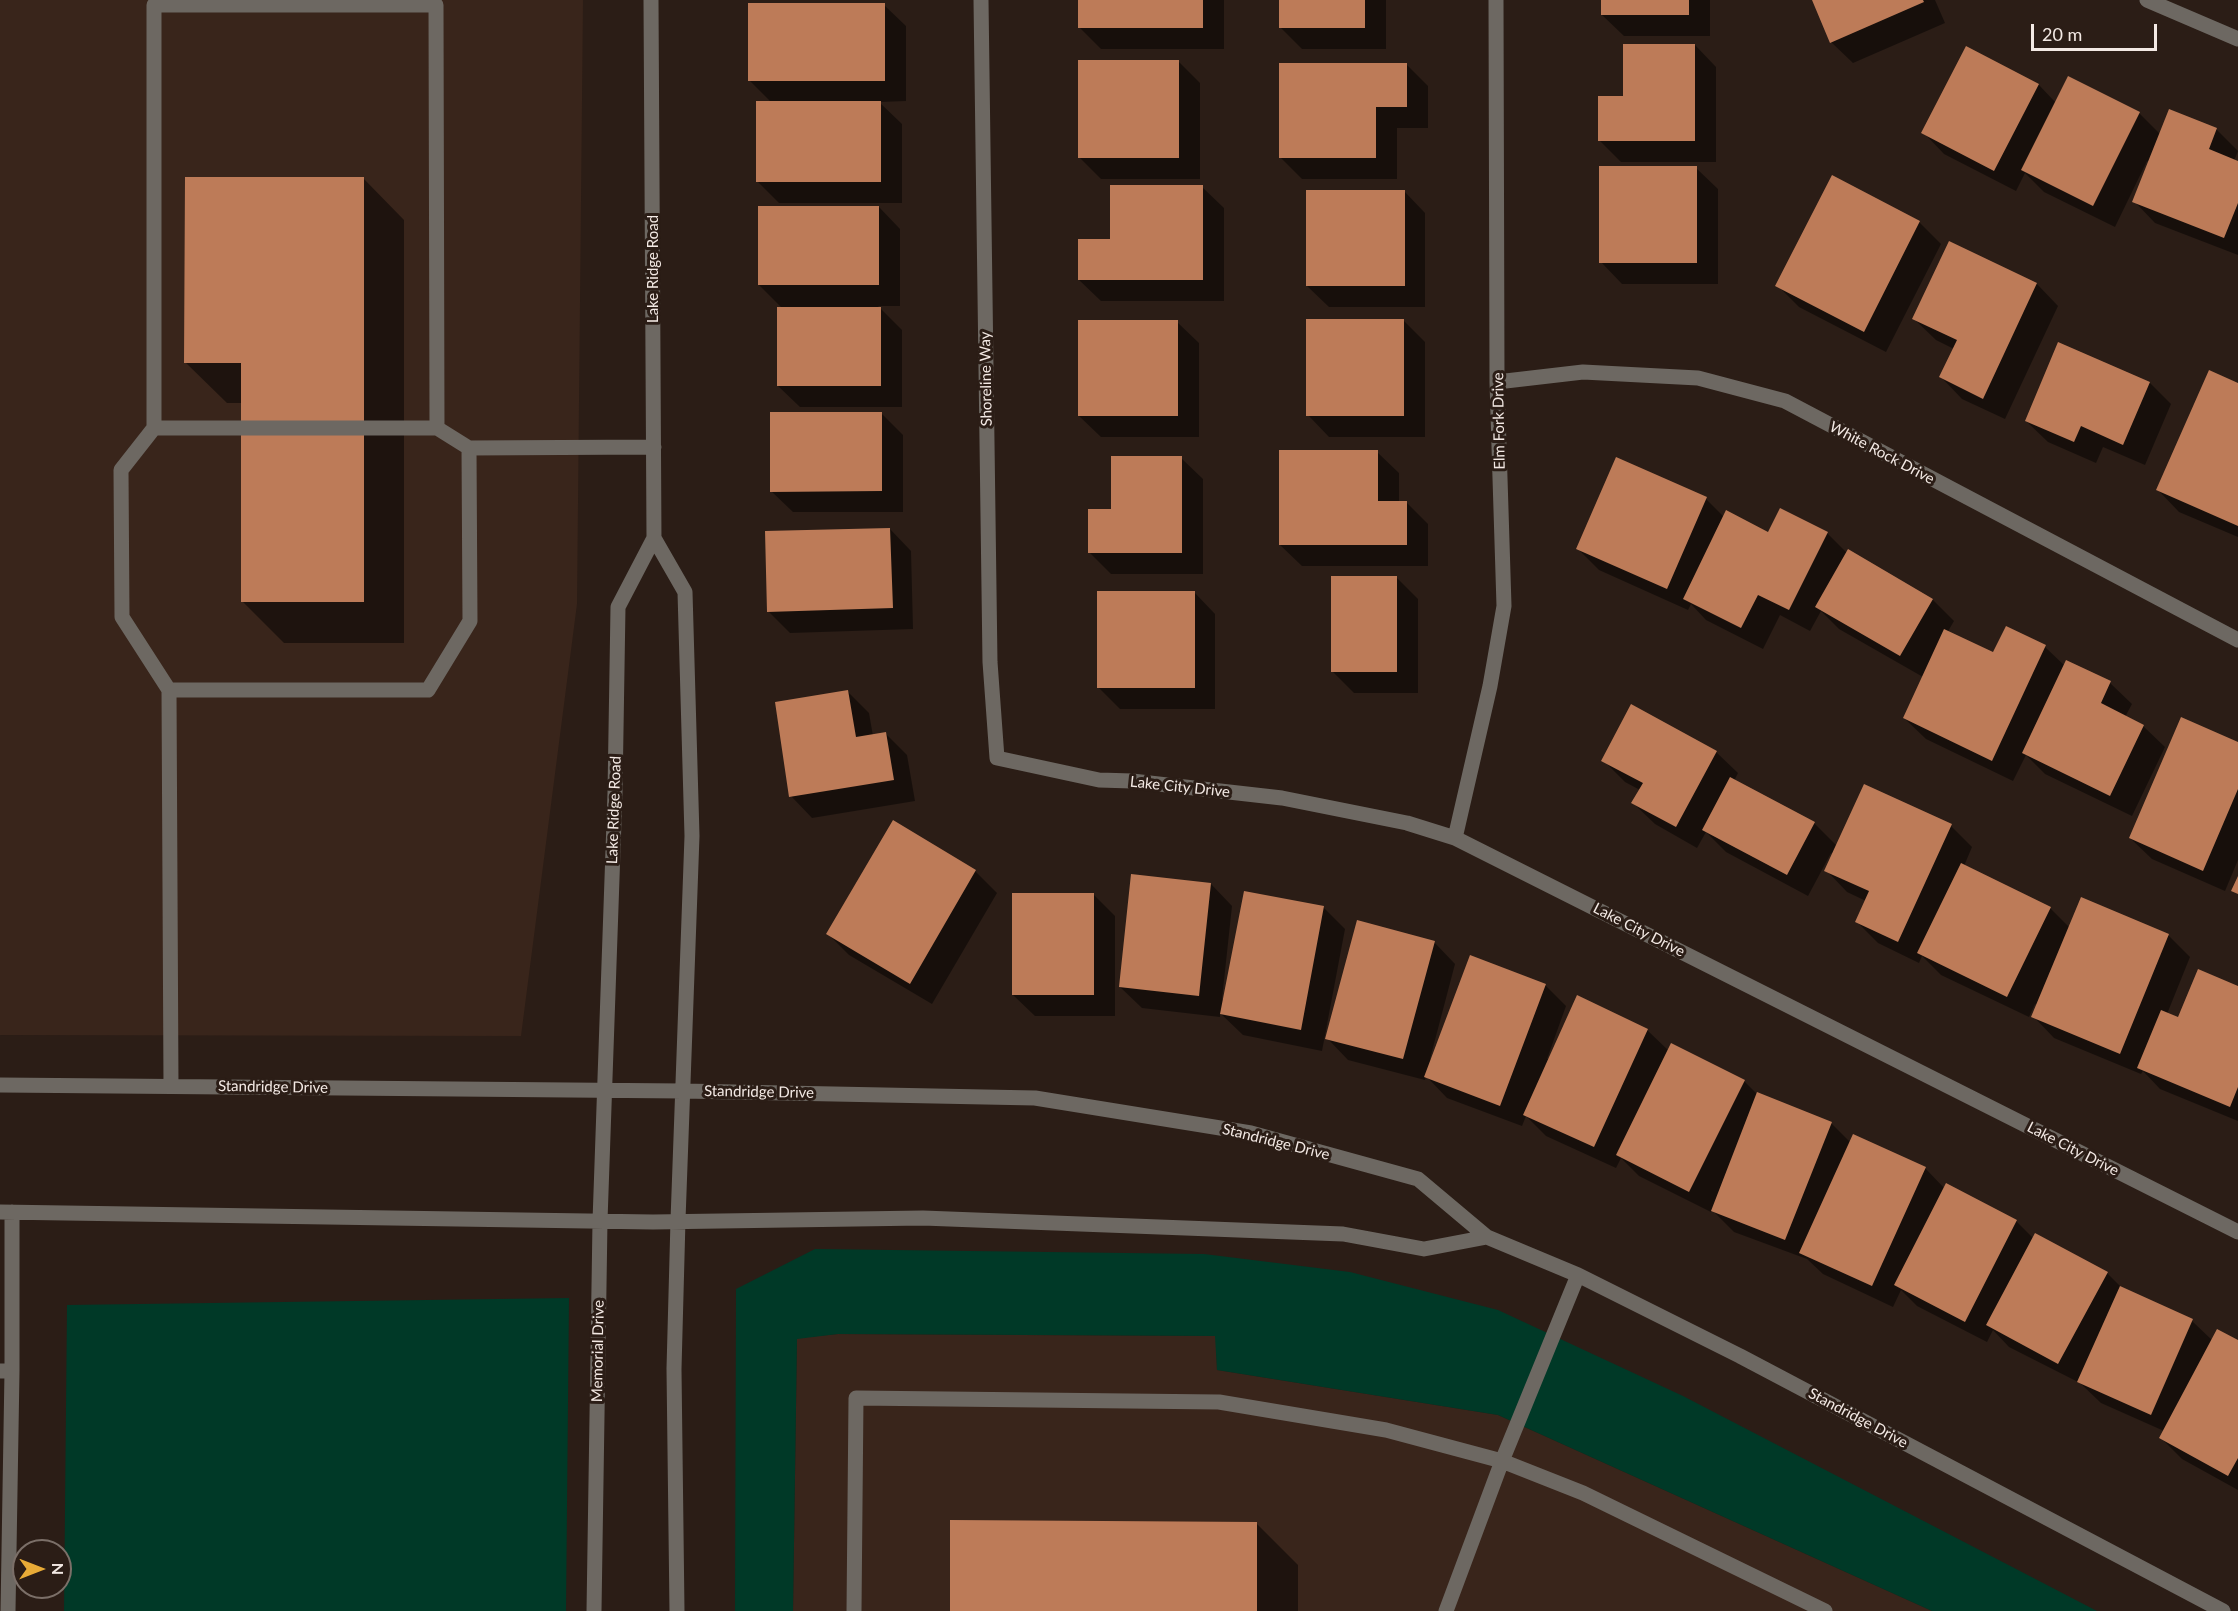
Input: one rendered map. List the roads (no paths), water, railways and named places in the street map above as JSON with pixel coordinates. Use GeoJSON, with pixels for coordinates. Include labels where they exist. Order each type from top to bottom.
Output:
{"type":"FeatureCollection","features":[{"type":"Feature","properties":{"kind":"street","name":"Lake Ridge Road"},"geometry":{"type":"LineString","coordinates":[[605,1091],[615,793],[618,608],[654,538],[651,0]]}},
{"type":"Feature","properties":{"kind":"street","name":"Shoreline Way"},"geometry":{"type":"LineString","coordinates":[[981,0],[990,662],[997,758]]}},
{"type":"Feature","properties":{"kind":"street","name":"Elm Fork Drive"},"geometry":{"type":"LineString","coordinates":[[1455,837],[1490,686],[1504,606],[1497,382],[1496,0]]}},
{"type":"Feature","properties":{"kind":"street"},"geometry":{"type":"LineString","coordinates":[[2147,0],[2238,39]]}},
{"type":"Feature","properties":{"kind":"street"},"geometry":{"type":"LineString","coordinates":[[171,1086],[169,690],[122,617],[121,470],[154,428],[154,5],[436,5],[437,428]]}},
{"type":"Feature","properties":{"kind":"street","name":"White Rock Drive"},"geometry":{"type":"LineString","coordinates":[[1497,382],[1583,372],[1698,378],[1785,401],[2238,640]]}},
{"type":"Feature","properties":{"kind":"street"},"geometry":{"type":"LineString","coordinates":[[154,428],[437,428],[469,448],[654,447]]}},
{"type":"Feature","properties":{"kind":"street"},"geometry":{"type":"LineString","coordinates":[[169,690],[428,690],[470,621],[469,448]]}},
{"type":"Feature","properties":{"kind":"street","name":"Lake Ridge Road"},"geometry":{"type":"LineString","coordinates":[[654,538],[685,592],[692,836],[683,1091]]}},
{"type":"Feature","properties":{"kind":"street","name":"Lake City Drive"},"geometry":{"type":"LineString","coordinates":[[997,758],[1099,780],[1132,781],[1282,798],[1407,823],[1455,837],[2238,1232]]}},
{"type":"Feature","properties":{"kind":"street","name":"Standridge Drive"},"geometry":{"type":"LineString","coordinates":[[0,1085],[683,1091],[1035,1098],[1251,1133],[1418,1179],[1487,1237],[1578,1275],[1740,1356],[2223,1611]]}},
{"type":"Feature","properties":{"kind":"street","name":"Memorial Drive"},"geometry":{"type":"LineString","coordinates":[[594,1611],[600,1221],[605,1091]]}},
{"type":"Feature","properties":{"kind":"street"},"geometry":{"type":"LineString","coordinates":[[677,1611],[674,1369],[683,1091]]}},
{"type":"Feature","properties":{"kind":"street"},"geometry":{"type":"LineString","coordinates":[[8,1611],[6,1212],[653,1222],[923,1218],[1343,1234],[1424,1249],[1487,1237]]}},
{"type":"Feature","properties":{"kind":"street"},"geometry":{"type":"LineString","coordinates":[[1446,1611],[1502,1461],[1578,1275]]}},
{"type":"Feature","properties":{"kind":"street"},"geometry":{"type":"LineString","coordinates":[[854,1611],[856,1398],[1219,1402],[1386,1430],[1502,1461],[1583,1493],[1825,1611]]}}]}
